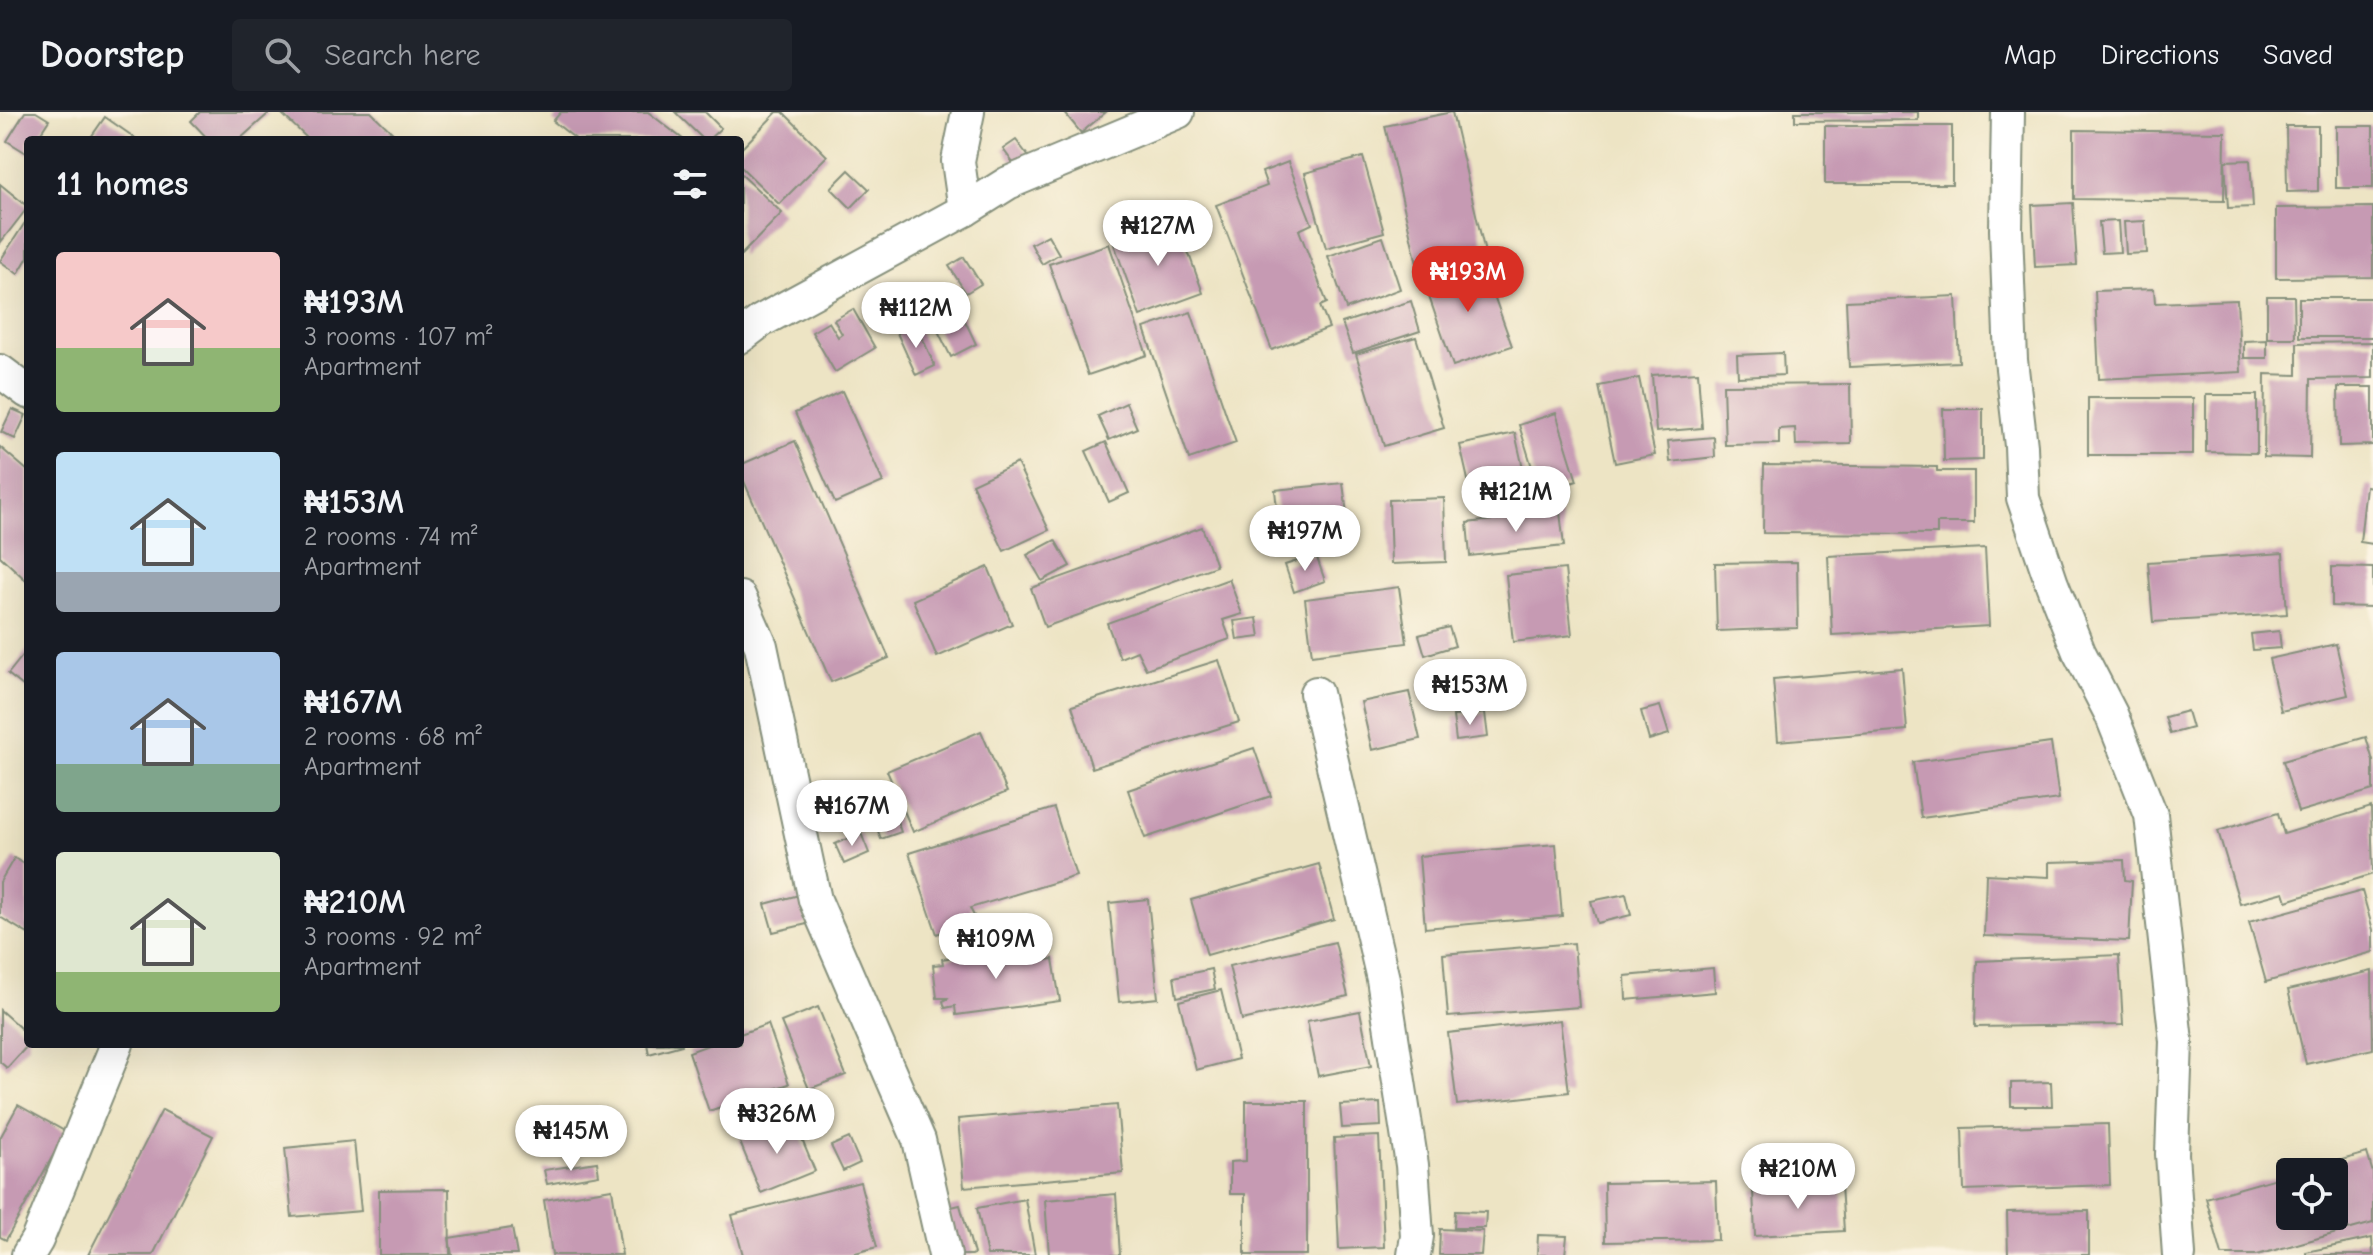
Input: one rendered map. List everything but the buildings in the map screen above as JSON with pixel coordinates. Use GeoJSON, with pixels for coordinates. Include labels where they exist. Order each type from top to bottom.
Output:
{"type":"FeatureCollection","features":[{"type":"Feature","properties":{"kind":"street"},"geometry":{"type":"LineString","coordinates":[[965,210],[958,161],[968,112]]}},
{"type":"Feature","properties":{"kind":"street"},"geometry":{"type":"LineString","coordinates":[[744,334],[761,321],[965,210],[1008,183],[1178,112]]}},
{"type":"Feature","properties":{"kind":"street"},"geometry":{"type":"LineString","coordinates":[[2008,112],[2006,230],[2011,360],[2021,446],[2023,498],[2079,652],[2111,714],[2151,815],[2176,1041],[2172,1154],[2179,1255]]}},
{"type":"Feature","properties":{"kind":"street"},"geometry":{"type":"LineString","coordinates":[[0,371],[24,389]]}},
{"type":"Feature","properties":{"kind":"street"},"geometry":{"type":"LineString","coordinates":[[744,607],[761,646],[815,900],[919,1140],[945,1255]]}},
{"type":"Feature","properties":{"kind":"street"},"geometry":{"type":"LineString","coordinates":[[1316,693],[1383,979],[1412,1165],[1417,1236],[1414,1255]]}},
{"type":"Feature","properties":{"kind":"street"},"geometry":{"type":"LineString","coordinates":[[28,1255],[37,1240],[115,1048]]}}]}
